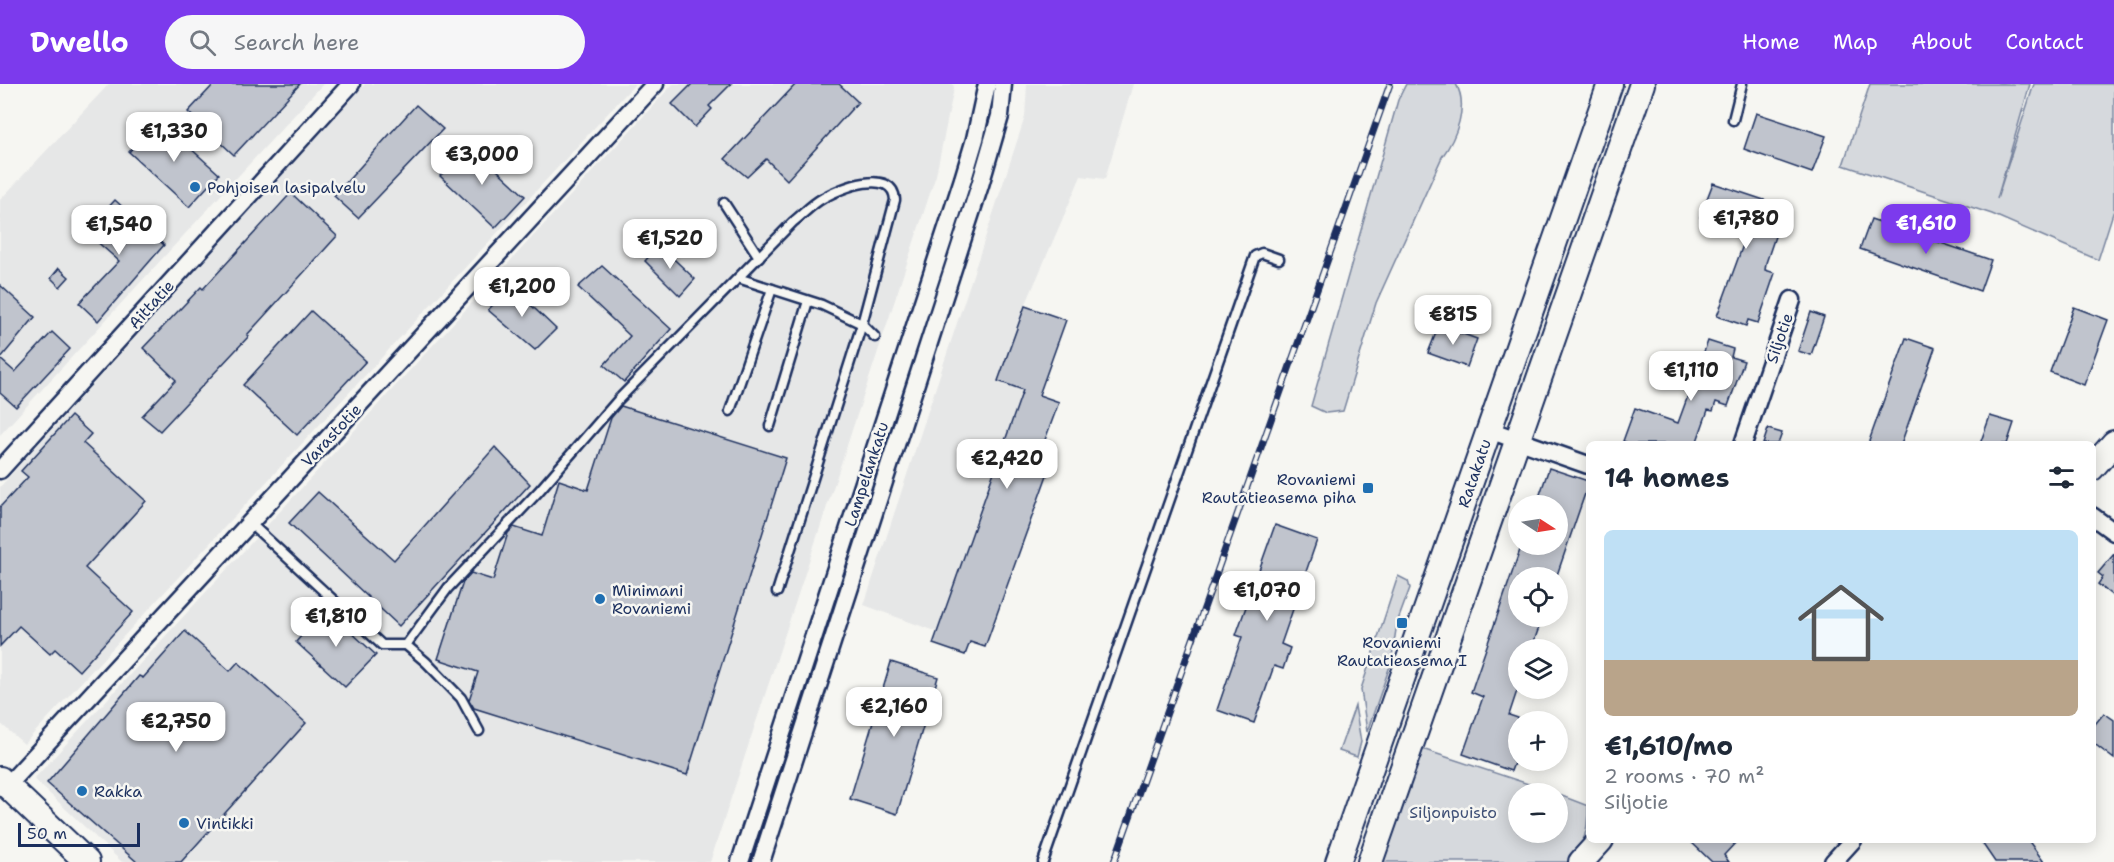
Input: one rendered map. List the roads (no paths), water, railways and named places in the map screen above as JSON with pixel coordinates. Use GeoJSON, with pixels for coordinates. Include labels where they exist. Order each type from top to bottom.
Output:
{"type":"FeatureCollection","features":[{"type":"Feature","properties":{"kind":"main road","name":"Ratakatu"},"geometry":{"type":"LineString","coordinates":[[1370,862],[1457,565],[1489,430],[1610,84]]}},
{"type":"Feature","properties":{"kind":"main road","name":"Ratakatu"},"geometry":{"type":"LineString","coordinates":[[1338,862],[1457,565],[1518,440],[1642,84]]}},
{"type":"Feature","properties":{"kind":"main road"},"geometry":{"type":"LineString","coordinates":[[2096,463],[2114,443]]}},
{"type":"Feature","properties":{"kind":"main road"},"geometry":{"type":"LineString","coordinates":[[4,783],[87,862]]}},
{"type":"Feature","properties":{"kind":"main road"},"geometry":{"type":"LineString","coordinates":[[1581,862],[1598,843]]}},
{"type":"Feature","properties":{"kind":"street","name":"Aittatie"},"geometry":{"type":"LineString","coordinates":[[0,470],[351,84]]}},
{"type":"Feature","properties":{"kind":"street","name":"Varastotie"},"geometry":{"type":"LineString","coordinates":[[4,783],[250,523],[655,84]]}},
{"type":"Feature","properties":{"kind":"street","name":"Lampelankatu"},"geometry":{"type":"LineString","coordinates":[[740,862],[963,179],[987,84]]}},
{"type":"Feature","properties":{"kind":"street","name":"Lampelankatu"},"geometry":{"type":"LineString","coordinates":[[761,862],[980,184],[1000,116],[1003,84]]}},
{"type":"Feature","properties":{"kind":"street","name":"Siljotie"},"geometry":{"type":"LineString","coordinates":[[1744,441],[1792,300]]}},
{"type":"Feature","properties":{"kind":"street"},"geometry":{"type":"LineString","coordinates":[[1489,430],[1586,464]]}},
{"type":"Feature","properties":{"kind":"street"},"geometry":{"type":"LineString","coordinates":[[2096,519],[2114,532]]}},
{"type":"Feature","properties":{"kind":"street"},"geometry":{"type":"LineString","coordinates":[[1833,862],[1850,843]]}},
{"type":"Feature","properties":{"kind":"lane"},"geometry":{"type":"LineString","coordinates":[[1733,120],[1742,84]]}},
{"type":"Feature","properties":{"kind":"lane"},"geometry":{"type":"LineString","coordinates":[[406,645],[448,588],[538,492],[618,400],[793,222],[822,199],[848,186],[871,182],[890,186],[895,200],[862,324],[777,592]]}},
{"type":"Feature","properties":{"kind":"lane"},"geometry":{"type":"LineString","coordinates":[[724,203],[759,257]]}},
{"type":"Feature","properties":{"kind":"lane"},"geometry":{"type":"LineString","coordinates":[[1043,862],[1255,256],[1262,253],[1279,259]]}},
{"type":"Feature","properties":{"kind":"lane"},"geometry":{"type":"LineString","coordinates":[[738,278],[822,305],[862,324],[875,337]]}},
{"type":"Feature","properties":{"kind":"lane"},"geometry":{"type":"LineString","coordinates":[[730,411],[772,289]]}},
{"type":"Feature","properties":{"kind":"lane"},"geometry":{"type":"LineString","coordinates":[[770,426],[808,300]]}},
{"type":"Feature","properties":{"kind":"lane"},"geometry":{"type":"LineString","coordinates":[[250,523],[382,645],[406,645],[426,662],[461,698],[479,731]]}},
{"type":"Feature","properties":{"kind":"railway"},"geometry":{"type":"LineString","coordinates":[[1114,862],[1390,84]]}},
{"type":"Feature","properties":{"kind":"place","name":"Pohjoisen lasipalvelu"},"geometry":{"type":"Point","coordinates":[195,187]}},
{"type":"Feature","properties":{"kind":"place","name":"Rovaniemi Rautatieasema piha"},"geometry":{"type":"Point","coordinates":[1368,488]}},
{"type":"Feature","properties":{"kind":"place","name":"Minimani Rovaniemi"},"geometry":{"type":"Point","coordinates":[600,599]}},
{"type":"Feature","properties":{"kind":"place","name":"Rovaniemi Rautatieasema I"},"geometry":{"type":"Point","coordinates":[1402,623]}},
{"type":"Feature","properties":{"kind":"place","name":"Rakka"},"geometry":{"type":"Point","coordinates":[82,791]}},
{"type":"Feature","properties":{"kind":"place","name":"Vintikki"},"geometry":{"type":"Point","coordinates":[184,823]}},
{"type":"Feature","properties":{"kind":"park label","name":"Siljonpuisto"},"geometry":{"type":"Point","coordinates":[1453,812]}}]}
